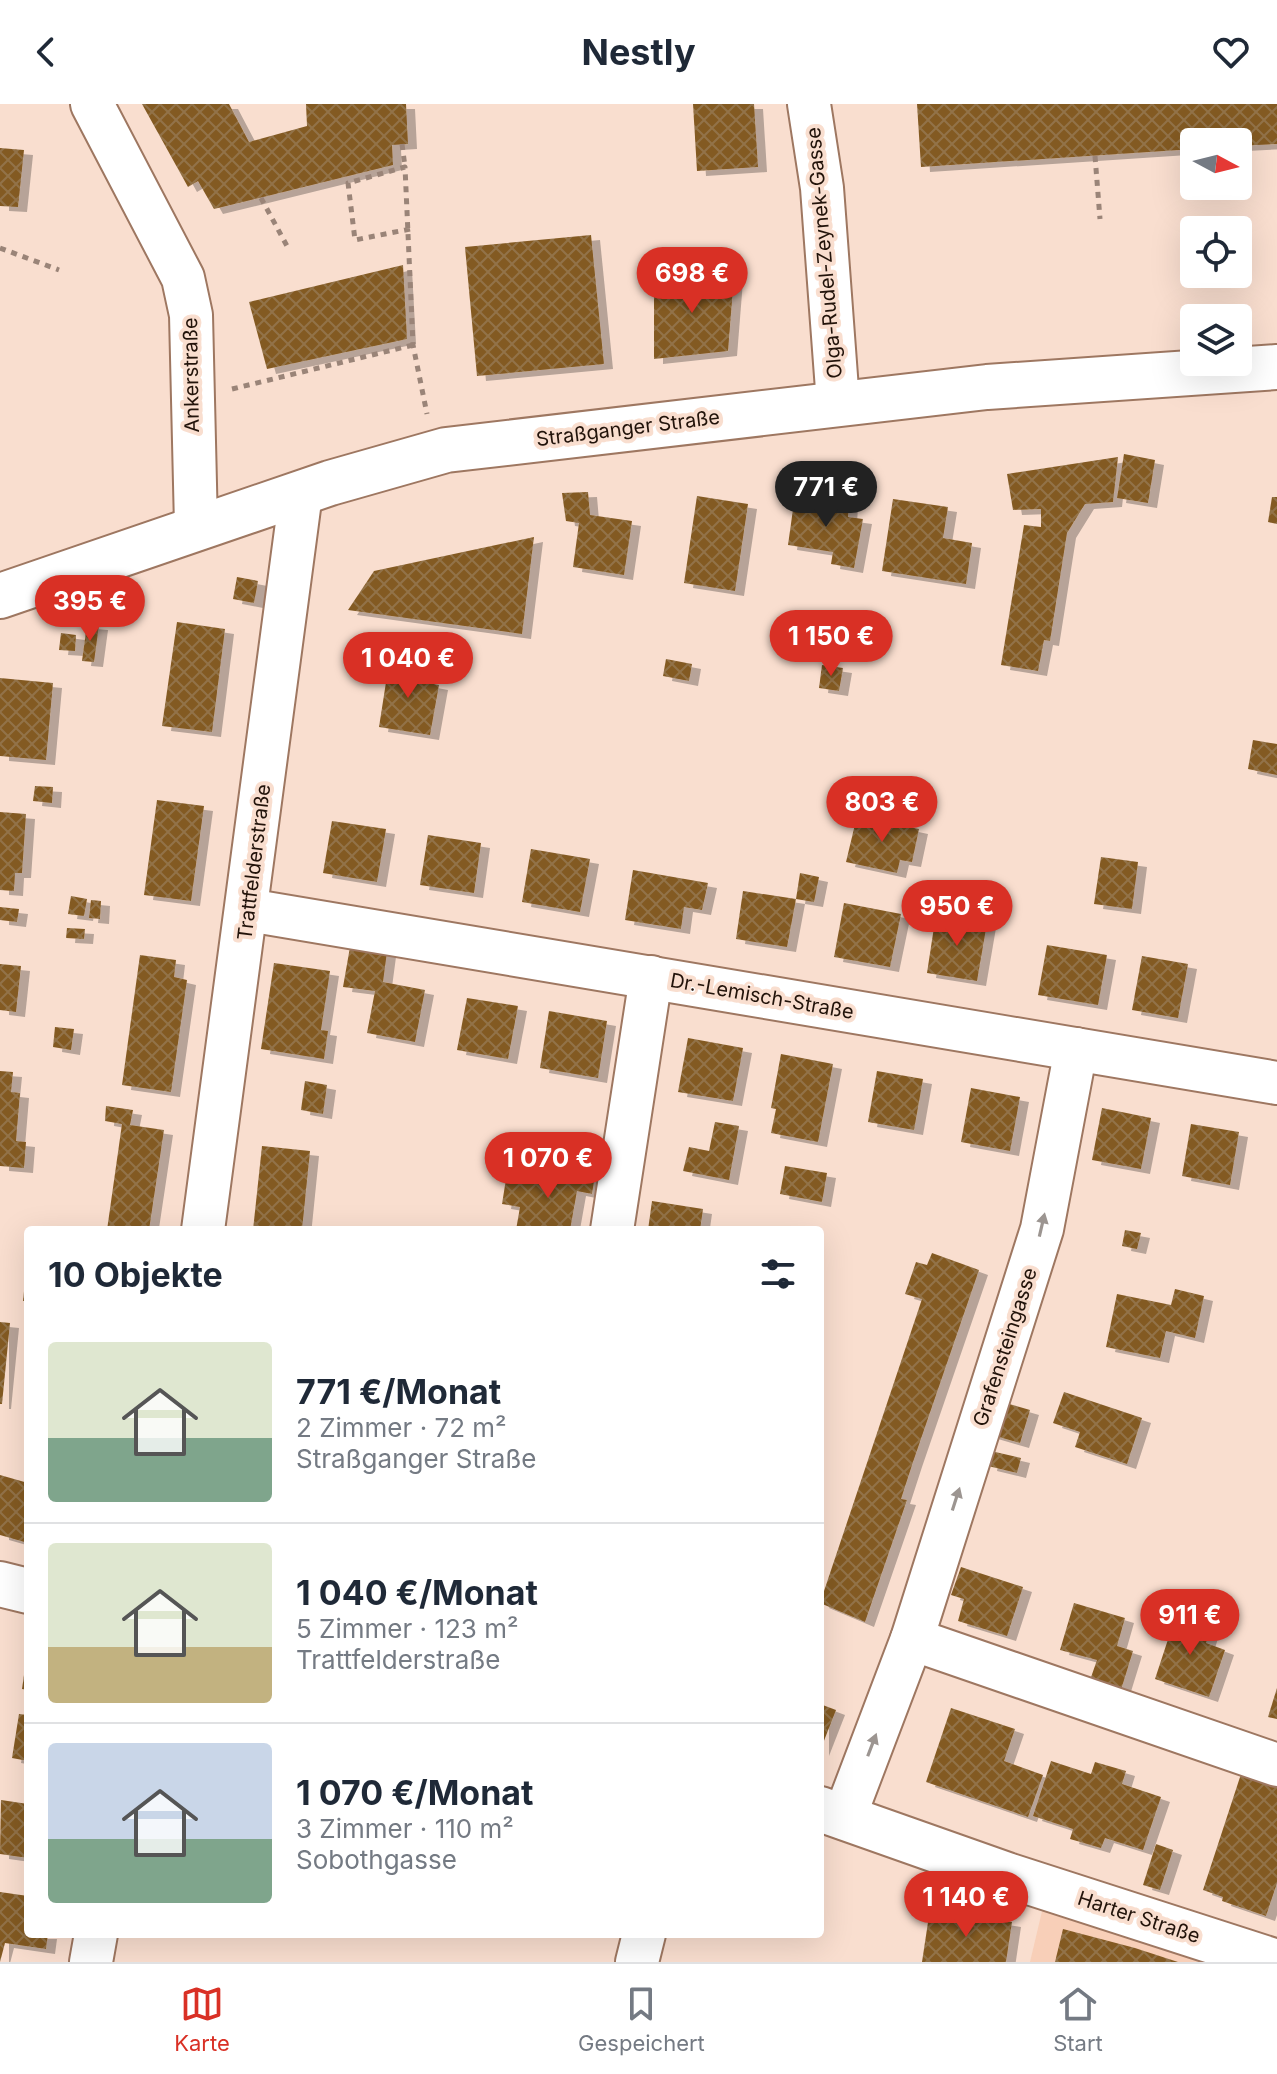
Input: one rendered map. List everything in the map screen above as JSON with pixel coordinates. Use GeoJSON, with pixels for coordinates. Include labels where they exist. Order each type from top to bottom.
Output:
{"type":"FeatureCollection","features":[{"type":"Feature","properties":{"kind":"street","name":"Ankerstraße"},"geometry":{"type":"LineString","coordinates":[[92,104],[183,278],[191,315],[196,526]]}},
{"type":"Feature","properties":{"kind":"street","name":"Olga-Rudel-Zeynek-Gasse"},"geometry":{"type":"LineString","coordinates":[[809,104],[822,188],[838,403]]}},
{"type":"Feature","properties":{"kind":"street","name":"Straßganger Straße"},"geometry":{"type":"LineString","coordinates":[[0,596],[196,526],[446,450],[987,387],[1277,367]]}},
{"type":"Feature","properties":{"kind":"street","name":"Trattfelderstraße"},"geometry":{"type":"LineString","coordinates":[[204,1226],[248,910],[301,493]]}},
{"type":"Feature","properties":{"kind":"street","name":"Dr.-Lemisch-Straße"},"geometry":{"type":"LineString","coordinates":[[248,910],[1277,1083]]}},
{"type":"Feature","properties":{"kind":"street"},"geometry":{"type":"LineString","coordinates":[[613,1226],[651,977]]}},
{"type":"Feature","properties":{"kind":"street","name":"Grafensteingasse"},"geometry":{"type":"LineString","coordinates":[[832,1813],[912,1639],[1042,1229],[1076,1049]]}},
{"type":"Feature","properties":{"kind":"street"},"geometry":{"type":"LineString","coordinates":[[0,1584],[24,1590]]}},
{"type":"Feature","properties":{"kind":"street"},"geometry":{"type":"LineString","coordinates":[[912,1639],[1277,1765]]}},
{"type":"Feature","properties":{"kind":"street","name":"Harter Straße"},"geometry":{"type":"LineString","coordinates":[[832,1813],[1277,1962]]}},
{"type":"Feature","properties":{"kind":"street"},"geometry":{"type":"LineString","coordinates":[[91,1962],[95,1938]]}},
{"type":"Feature","properties":{"kind":"street"},"geometry":{"type":"LineString","coordinates":[[637,1962],[643,1938]]}},
{"type":"Feature","properties":{"kind":"path"},"geometry":{"type":"LineString","coordinates":[[402,144],[410,229],[413,345],[428,419]]}},
{"type":"Feature","properties":{"kind":"path"},"geometry":{"type":"LineString","coordinates":[[1095,156],[1100,219]]}},
{"type":"Feature","properties":{"kind":"path"},"geometry":{"type":"LineString","coordinates":[[405,167],[348,183],[355,240],[410,229]]}},
{"type":"Feature","properties":{"kind":"path"},"geometry":{"type":"LineString","coordinates":[[261,198],[287,246]]}},
{"type":"Feature","properties":{"kind":"path"},"geometry":{"type":"LineString","coordinates":[[0,248],[59,270]]}},
{"type":"Feature","properties":{"kind":"path"},"geometry":{"type":"LineString","coordinates":[[223,391],[413,345]]}},
{"type":"Feature","properties":{"kind":"shaded area"},"geometry":{"type":"Polygon","coordinates":[[[1043,1907],[1214,1962],[1030,1962],[1043,1907]]]}},
{"type":"Feature","properties":{"kind":"building"},"geometry":{"type":"Polygon","coordinates":[[[142,104],[229,104],[249,142],[307,126],[306,104],[406,104],[408,144],[392,145],[393,165],[214,209],[198,181],[188,187],[142,104]]]}},
{"type":"Feature","properties":{"kind":"building"},"geometry":{"type":"Polygon","coordinates":[[[693,104],[754,104],[758,167],[697,171],[693,104]]]}},
{"type":"Feature","properties":{"kind":"building"},"geometry":{"type":"Polygon","coordinates":[[[917,104],[1277,104],[1277,144],[1252,145],[1252,128],[1180,128],[1180,150],[921,167],[917,104]]]}},
{"type":"Feature","properties":{"kind":"building"},"geometry":{"type":"Polygon","coordinates":[[[0,148],[24,150],[18,207],[0,206],[0,148]]]}},
{"type":"Feature","properties":{"kind":"building"},"geometry":{"type":"Polygon","coordinates":[[[591,235],[604,364],[477,376],[465,247],[591,235]]]}},
{"type":"Feature","properties":{"kind":"building"},"geometry":{"type":"Polygon","coordinates":[[[403,265],[407,339],[267,369],[249,302],[403,265]]]}},
{"type":"Feature","properties":{"kind":"building"},"geometry":{"type":"Polygon","coordinates":[[[734,276],[728,351],[654,359],[654,277],[734,276]]]}},
{"type":"Feature","properties":{"kind":"building"},"geometry":{"type":"Polygon","coordinates":[[[1124,454],[1155,460],[1148,503],[1117,498],[1124,454]]]}},
{"type":"Feature","properties":{"kind":"building"},"geometry":{"type":"Polygon","coordinates":[[[1118,457],[1113,502],[1085,504],[1067,533],[1050,641],[1044,640],[1038,671],[1001,665],[1024,525],[1041,527],[1041,509],[1013,510],[1007,474],[1118,457]]]}},
{"type":"Feature","properties":{"kind":"building"},"geometry":{"type":"Polygon","coordinates":[[[588,492],[590,515],[632,521],[624,575],[573,567],[579,523],[566,521],[562,493],[588,492]]]}},
{"type":"Feature","properties":{"kind":"building"},"geometry":{"type":"Polygon","coordinates":[[[795,495],[849,503],[848,517],[863,519],[854,568],[831,564],[833,552],[788,545],[795,495]]]}},
{"type":"Feature","properties":{"kind":"building"},"geometry":{"type":"Polygon","coordinates":[[[697,496],[748,504],[735,591],[684,583],[697,496]]]}},
{"type":"Feature","properties":{"kind":"building"},"geometry":{"type":"Polygon","coordinates":[[[1272,497],[1277,497],[1277,524],[1268,522],[1272,497]]]}},
{"type":"Feature","properties":{"kind":"building"},"geometry":{"type":"Polygon","coordinates":[[[893,499],[948,507],[943,538],[972,543],[966,584],[882,571],[893,499]]]}},
{"type":"Feature","properties":{"kind":"building"},"geometry":{"type":"Polygon","coordinates":[[[534,537],[522,634],[348,610],[374,571],[534,537]]]}},
{"type":"Feature","properties":{"kind":"building"},"geometry":{"type":"Polygon","coordinates":[[[237,577],[258,581],[254,603],[233,599],[237,577]]]}},
{"type":"Feature","properties":{"kind":"building"},"geometry":{"type":"Polygon","coordinates":[[[177,622],[225,629],[212,732],[162,726],[177,622]]]}},
{"type":"Feature","properties":{"kind":"building"},"geometry":{"type":"Polygon","coordinates":[[[87,624],[99,625],[94,662],[82,661],[87,624]]]}},
{"type":"Feature","properties":{"kind":"building"},"geometry":{"type":"Polygon","coordinates":[[[61,633],[76,635],[75,651],[59,650],[61,633]]]}},
{"type":"Feature","properties":{"kind":"building"},"geometry":{"type":"Polygon","coordinates":[[[666,659],[692,664],[689,681],[663,676],[666,659]]]}},
{"type":"Feature","properties":{"kind":"building"},"geometry":{"type":"Polygon","coordinates":[[[389,663],[424,668],[423,682],[439,685],[430,735],[379,727],[389,663]]]}},
{"type":"Feature","properties":{"kind":"building"},"geometry":{"type":"Polygon","coordinates":[[[822,665],[843,668],[839,691],[819,688],[822,665]]]}},
{"type":"Feature","properties":{"kind":"building"},"geometry":{"type":"Polygon","coordinates":[[[0,678],[53,683],[46,760],[0,756],[0,678]]]}},
{"type":"Feature","properties":{"kind":"building"},"geometry":{"type":"Polygon","coordinates":[[[1253,740],[1277,744],[1277,775],[1248,769],[1253,740]]]}},
{"type":"Feature","properties":{"kind":"building"},"geometry":{"type":"Polygon","coordinates":[[[35,786],[53,787],[52,803],[33,801],[35,786]]]}},
{"type":"Feature","properties":{"kind":"building"},"geometry":{"type":"Polygon","coordinates":[[[157,800],[204,806],[191,901],[144,895],[157,800]]]}},
{"type":"Feature","properties":{"kind":"building"},"geometry":{"type":"Polygon","coordinates":[[[0,812],[26,814],[22,873],[15,873],[14,891],[0,890],[0,812]]]}},
{"type":"Feature","properties":{"kind":"building"},"geometry":{"type":"Polygon","coordinates":[[[857,816],[919,829],[912,862],[900,860],[897,873],[846,862],[857,816]]]}},
{"type":"Feature","properties":{"kind":"building"},"geometry":{"type":"Polygon","coordinates":[[[332,821],[386,829],[377,882],[323,873],[332,821]]]}},
{"type":"Feature","properties":{"kind":"building"},"geometry":{"type":"Polygon","coordinates":[[[428,835],[481,843],[474,893],[420,885],[428,835]]]}},
{"type":"Feature","properties":{"kind":"building"},"geometry":{"type":"Polygon","coordinates":[[[531,849],[590,859],[580,912],[522,902],[531,849]]]}},
{"type":"Feature","properties":{"kind":"building"},"geometry":{"type":"Polygon","coordinates":[[[1101,857],[1138,862],[1132,909],[1094,904],[1101,857]]]}},
{"type":"Feature","properties":{"kind":"building"},"geometry":{"type":"Polygon","coordinates":[[[633,870],[708,883],[702,910],[684,907],[681,929],[625,920],[633,870]]]}},
{"type":"Feature","properties":{"kind":"building"},"geometry":{"type":"Polygon","coordinates":[[[800,873],[819,877],[814,902],[796,899],[800,873]]]}},
{"type":"Feature","properties":{"kind":"building"},"geometry":{"type":"Polygon","coordinates":[[[743,891],[796,899],[787,947],[736,939],[743,891]]]}},
{"type":"Feature","properties":{"kind":"building"},"geometry":{"type":"Polygon","coordinates":[[[71,896],[87,899],[84,916],[68,914],[71,896]]]}},
{"type":"Feature","properties":{"kind":"building"},"geometry":{"type":"Polygon","coordinates":[[[91,900],[101,901],[100,919],[89,918],[91,900]]]}},
{"type":"Feature","properties":{"kind":"building"},"geometry":{"type":"Polygon","coordinates":[[[844,903],[901,914],[890,967],[834,957],[844,903]]]}},
{"type":"Feature","properties":{"kind":"building"},"geometry":{"type":"Polygon","coordinates":[[[0,907],[19,909],[17,922],[0,920],[0,907]]]}},
{"type":"Feature","properties":{"kind":"building"},"geometry":{"type":"Polygon","coordinates":[[[936,914],[987,923],[977,981],[927,973],[936,914]]]}},
{"type":"Feature","properties":{"kind":"building"},"geometry":{"type":"Polygon","coordinates":[[[67,928],[85,929],[84,939],[66,938],[67,928]]]}},
{"type":"Feature","properties":{"kind":"building"},"geometry":{"type":"Polygon","coordinates":[[[1047,945],[1107,955],[1098,1005],[1038,995],[1047,945]]]}},
{"type":"Feature","properties":{"kind":"building"},"geometry":{"type":"Polygon","coordinates":[[[350,947],[387,952],[383,982],[425,990],[415,1042],[367,1033],[375,991],[343,987],[350,947]]]}},
{"type":"Feature","properties":{"kind":"building"},"geometry":{"type":"Polygon","coordinates":[[[140,955],[176,960],[174,977],[187,980],[171,1092],[122,1085],[140,955]]]}},
{"type":"Feature","properties":{"kind":"building"},"geometry":{"type":"Polygon","coordinates":[[[1142,956],[1188,964],[1178,1018],[1132,1010],[1142,956]]]}},
{"type":"Feature","properties":{"kind":"building"},"geometry":{"type":"Polygon","coordinates":[[[274,963],[330,971],[321,1030],[328,1031],[324,1059],[261,1049],[274,963]]]}},
{"type":"Feature","properties":{"kind":"building"},"geometry":{"type":"Polygon","coordinates":[[[0,964],[21,966],[16,1012],[0,1010],[0,964]]]}},
{"type":"Feature","properties":{"kind":"building"},"geometry":{"type":"Polygon","coordinates":[[[467,998],[518,1006],[508,1059],[457,1050],[467,998]]]}},
{"type":"Feature","properties":{"kind":"building"},"geometry":{"type":"Polygon","coordinates":[[[549,1011],[607,1021],[598,1078],[540,1068],[549,1011]]]}},
{"type":"Feature","properties":{"kind":"building"},"geometry":{"type":"Polygon","coordinates":[[[55,1027],[74,1029],[71,1050],[53,1047],[55,1027]]]}},
{"type":"Feature","properties":{"kind":"building"},"geometry":{"type":"Polygon","coordinates":[[[688,1038],[743,1048],[733,1101],[678,1092],[688,1038]]]}},
{"type":"Feature","properties":{"kind":"building"},"geometry":{"type":"Polygon","coordinates":[[[781,1054],[833,1064],[818,1142],[771,1133],[776,1109],[771,1108],[781,1054]]]}},
{"type":"Feature","properties":{"kind":"building"},"geometry":{"type":"Polygon","coordinates":[[[0,1071],[13,1072],[11,1092],[20,1093],[16,1141],[26,1142],[24,1168],[0,1166],[0,1071]]]}},
{"type":"Feature","properties":{"kind":"building"},"geometry":{"type":"Polygon","coordinates":[[[877,1071],[923,1079],[914,1130],[868,1122],[877,1071]]]}},
{"type":"Feature","properties":{"kind":"building"},"geometry":{"type":"Polygon","coordinates":[[[305,1081],[327,1085],[323,1114],[301,1110],[305,1081]]]}},
{"type":"Feature","properties":{"kind":"building"},"geometry":{"type":"Polygon","coordinates":[[[971,1088],[1020,1097],[1010,1151],[961,1142],[971,1088]]]}},
{"type":"Feature","properties":{"kind":"building"},"geometry":{"type":"Polygon","coordinates":[[[106,1106],[133,1110],[130,1125],[164,1130],[150,1226],[108,1226],[122,1124],[105,1121],[106,1106]]]}},
{"type":"Feature","properties":{"kind":"building"},"geometry":{"type":"Polygon","coordinates":[[[1102,1108],[1151,1118],[1141,1169],[1092,1160],[1102,1108]]]}},
{"type":"Feature","properties":{"kind":"building"},"geometry":{"type":"Polygon","coordinates":[[[715,1122],[739,1126],[729,1180],[683,1171],[689,1147],[709,1151],[715,1122]]]}},
{"type":"Feature","properties":{"kind":"building"},"geometry":{"type":"Polygon","coordinates":[[[1191,1124],[1239,1132],[1230,1185],[1182,1176],[1191,1124]]]}},
{"type":"Feature","properties":{"kind":"building"},"geometry":{"type":"Polygon","coordinates":[[[262,1146],[310,1151],[302,1226],[253,1226],[262,1146]]]}},
{"type":"Feature","properties":{"kind":"building"},"geometry":{"type":"Polygon","coordinates":[[[785,1166],[827,1173],[822,1202],[780,1194],[785,1166]]]}},
{"type":"Feature","properties":{"kind":"building"},"geometry":{"type":"Polygon","coordinates":[[[554,1167],[595,1175],[592,1194],[577,1191],[571,1226],[517,1226],[520,1207],[502,1204],[506,1179],[551,1186],[554,1167]]]}},
{"type":"Feature","properties":{"kind":"building"},"geometry":{"type":"Polygon","coordinates":[[[652,1201],[703,1209],[701,1226],[649,1226],[652,1201]]]}},
{"type":"Feature","properties":{"kind":"building"},"geometry":{"type":"Polygon","coordinates":[[[1125,1230],[1141,1233],[1137,1249],[1122,1246],[1125,1230]]]}},
{"type":"Feature","properties":{"kind":"building"},"geometry":{"type":"Polygon","coordinates":[[[932,1253],[979,1270],[901,1499],[907,1500],[865,1622],[824,1605],[824,1591],[922,1299],[905,1294],[916,1262],[927,1265],[932,1253]]]}},
{"type":"Feature","properties":{"kind":"building"},"geometry":{"type":"Polygon","coordinates":[[[1175,1289],[1204,1296],[1195,1338],[1166,1331],[1160,1358],[1106,1347],[1117,1294],[1171,1305],[1175,1289]]]}},
{"type":"Feature","properties":{"kind":"building"},"geometry":{"type":"Polygon","coordinates":[[[0,1322],[10,1323],[2,1404],[0,1404],[0,1322]]]}},
{"type":"Feature","properties":{"kind":"building"},"geometry":{"type":"Polygon","coordinates":[[[1064,1392],[1142,1418],[1127,1464],[1075,1447],[1080,1432],[1053,1423],[1064,1392]]]}},
{"type":"Feature","properties":{"kind":"building"},"geometry":{"type":"Polygon","coordinates":[[[999,1401],[1030,1410],[1020,1443],[989,1434],[999,1401]]]}},
{"type":"Feature","properties":{"kind":"building"},"geometry":{"type":"Polygon","coordinates":[[[991,1451],[1021,1458],[1017,1473],[988,1466],[991,1451]]]}},
{"type":"Feature","properties":{"kind":"building"},"geometry":{"type":"Polygon","coordinates":[[[0,1475],[24,1482],[24,1542],[0,1535],[0,1475]]]}},
{"type":"Feature","properties":{"kind":"building"},"geometry":{"type":"Polygon","coordinates":[[[961,1567],[1023,1587],[1007,1636],[958,1621],[964,1599],[951,1595],[961,1567]]]}},
{"type":"Feature","properties":{"kind":"building"},"geometry":{"type":"Polygon","coordinates":[[[1074,1603],[1125,1618],[1117,1646],[1133,1651],[1120,1693],[1089,1683],[1097,1660],[1060,1650],[1074,1603]]]}},
{"type":"Feature","properties":{"kind":"building"},"geometry":{"type":"Polygon","coordinates":[[[1177,1612],[1212,1624],[1206,1643],[1225,1650],[1209,1697],[1155,1679],[1177,1612]]]}},
{"type":"Feature","properties":{"kind":"building"},"geometry":{"type":"Polygon","coordinates":[[[1277,1688],[1277,1719],[1268,1717],[1277,1688]]]}},
{"type":"Feature","properties":{"kind":"building"},"geometry":{"type":"Polygon","coordinates":[[[824,1706],[836,1710],[824,1741],[824,1706]]]}},
{"type":"Feature","properties":{"kind":"building"},"geometry":{"type":"Polygon","coordinates":[[[951,1708],[1015,1729],[1004,1761],[1043,1775],[1028,1817],[926,1782],[951,1708]]]}},
{"type":"Feature","properties":{"kind":"building"},"geometry":{"type":"Polygon","coordinates":[[[19,1714],[24,1715],[24,1760],[12,1758],[19,1714]]]}},
{"type":"Feature","properties":{"kind":"building"},"geometry":{"type":"Polygon","coordinates":[[[1051,1761],[1091,1774],[1095,1762],[1126,1771],[1122,1784],[1161,1797],[1143,1850],[1105,1838],[1101,1848],[1070,1839],[1073,1829],[1033,1816],[1051,1761]]]}},
{"type":"Feature","properties":{"kind":"building"},"geometry":{"type":"Polygon","coordinates":[[[1241,1774],[1277,1787],[1277,1883],[1266,1916],[1222,1901],[1223,1897],[1203,1890],[1241,1774]]]}},
{"type":"Feature","properties":{"kind":"building"},"geometry":{"type":"Polygon","coordinates":[[[1,1800],[24,1803],[24,1857],[0,1854],[1,1800]]]}},
{"type":"Feature","properties":{"kind":"building"},"geometry":{"type":"Polygon","coordinates":[[[1156,1844],[1173,1850],[1160,1890],[1143,1885],[1156,1844]]]}},
{"type":"Feature","properties":{"kind":"building"},"geometry":{"type":"Polygon","coordinates":[[[0,1892],[24,1895],[24,1938],[47,1938],[46,1949],[5,1943],[0,1962],[0,1892]]]}},
{"type":"Feature","properties":{"kind":"building"},"geometry":{"type":"Polygon","coordinates":[[[930,1909],[1012,1922],[1006,1962],[922,1962],[930,1909]]]}},
{"type":"Feature","properties":{"kind":"building"},"geometry":{"type":"Polygon","coordinates":[[[1063,1929],[1135,1948],[1178,1962],[1055,1962],[1063,1929]]]}}]}
